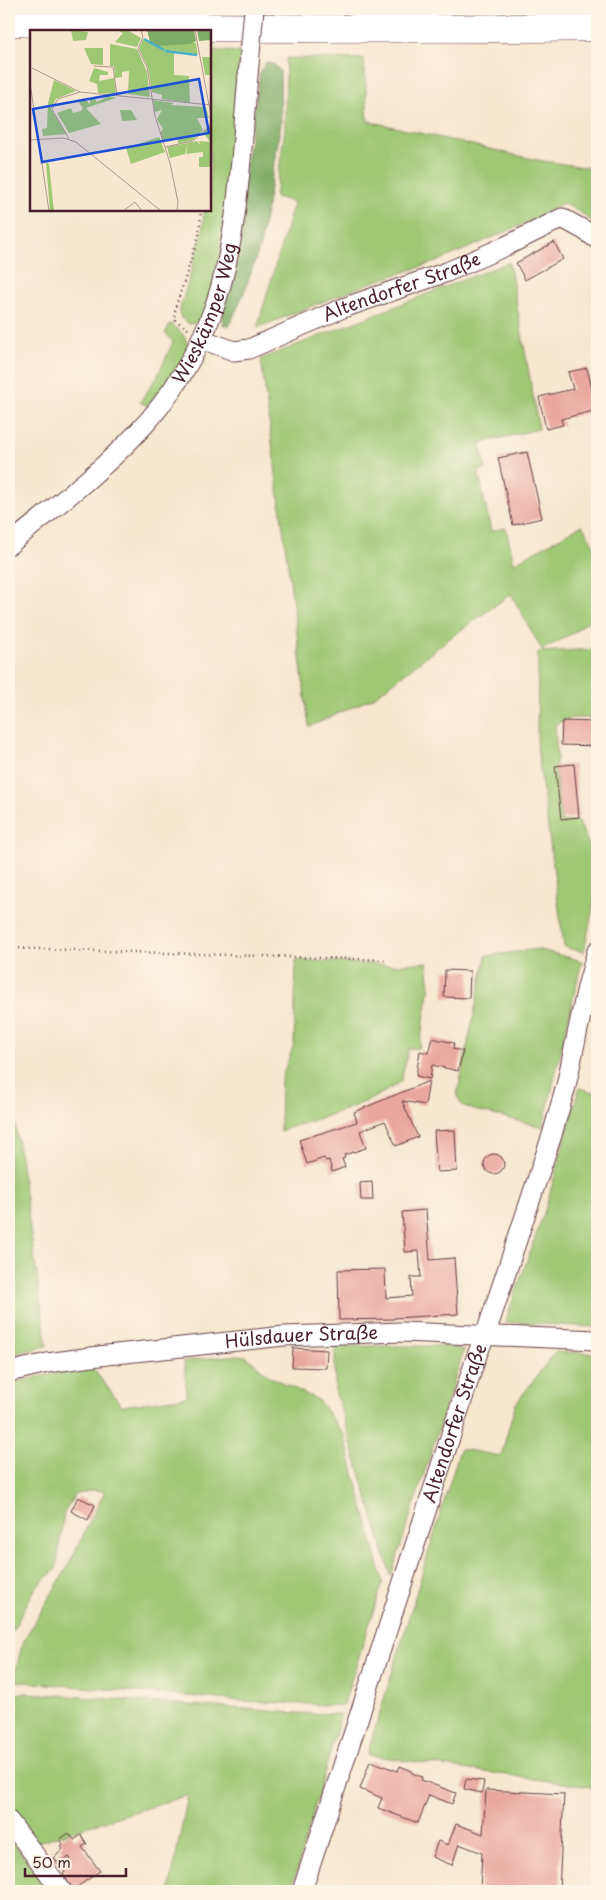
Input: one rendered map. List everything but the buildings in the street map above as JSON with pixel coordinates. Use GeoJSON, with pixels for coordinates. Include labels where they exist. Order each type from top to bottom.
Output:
{"type":"FeatureCollection","features":[{"type":"Feature","properties":{"kind":"highway"},"geometry":{"type":"LineString","coordinates":[[9,22],[154,27],[597,27]]}},
{"type":"Feature","properties":{"kind":"street","name":"Wieskämper Weg"},"geometry":{"type":"LineString","coordinates":[[9,545],[98,470],[138,433],[173,388],[201,339],[214,308],[234,216],[254,9]]}},
{"type":"Feature","properties":{"kind":"street","name":"Altendorfer Straße"},"geometry":{"type":"LineString","coordinates":[[201,339],[234,351],[248,349],[343,308],[447,272],[506,246],[562,218],[597,239]]}},
{"type":"Feature","properties":{"kind":"street","name":"Altendorfer Straße"},"geometry":{"type":"LineString","coordinates":[[302,1891],[476,1355],[485,1336],[566,1086],[587,987],[597,955]]}},
{"type":"Feature","properties":{"kind":"street","name":"Hülsdauer Straße"},"geometry":{"type":"LineString","coordinates":[[9,1372],[47,1363],[107,1355],[284,1336],[402,1332],[597,1340]]}},
{"type":"Feature","properties":{"kind":"street"},"geometry":{"type":"LineString","coordinates":[[9,1821],[62,1891]]}},
{"type":"Feature","properties":{"kind":"path"},"geometry":{"type":"LineString","coordinates":[[201,211],[199,235],[176,306],[174,319],[201,339]]}},
{"type":"Feature","properties":{"kind":"path"},"geometry":{"type":"LineString","coordinates":[[9,948],[386,960]]}},
{"type":"Feature","properties":{"kind":"green space"},"geometry":{"type":"Polygon","coordinates":[[[211,50],[240,52],[238,114],[221,262],[202,319],[190,324],[181,318],[179,312],[202,235],[204,211],[211,211],[211,50]]]}},
{"type":"Feature","properties":{"kind":"green space"},"geometry":{"type":"Polygon","coordinates":[[[286,58],[364,59],[368,121],[537,160],[597,169],[597,225],[563,203],[535,219],[436,262],[370,283],[257,328],[294,202],[275,197],[285,129],[286,58]]]}},
{"type":"Feature","properties":{"kind":"green space"},"geometry":{"type":"Polygon","coordinates":[[[266,62],[275,65],[280,71],[281,124],[260,246],[244,293],[229,327],[222,324],[224,305],[260,73],[266,62]]]}},
{"type":"Feature","properties":{"kind":"green space"},"geometry":{"type":"Polygon","coordinates":[[[509,262],[539,429],[480,443],[486,469],[478,471],[491,531],[506,528],[514,563],[582,525],[597,551],[597,614],[573,633],[542,650],[511,594],[374,697],[309,727],[261,359],[509,262]]]}},
{"type":"Feature","properties":{"kind":"green space"},"geometry":{"type":"Polygon","coordinates":[[[171,323],[185,338],[188,351],[151,408],[140,402],[157,377],[173,342],[165,333],[171,323]]]}},
{"type":"Feature","properties":{"kind":"green space"},"geometry":{"type":"Polygon","coordinates":[[[597,649],[597,718],[572,718],[555,724],[557,760],[555,766],[561,822],[578,820],[597,864],[597,888],[584,952],[564,947],[537,747],[538,652],[597,649]]]}},
{"type":"Feature","properties":{"kind":"green space"},"geometry":{"type":"Polygon","coordinates":[[[537,949],[582,961],[543,1127],[474,1110],[462,1105],[457,1096],[486,956],[537,949]]]}},
{"type":"Feature","properties":{"kind":"green space"},"geometry":{"type":"Polygon","coordinates":[[[296,960],[392,965],[427,962],[430,987],[419,1048],[409,1048],[401,1081],[388,1090],[358,1105],[280,1131],[281,1080],[294,1044],[296,960]]]}},
{"type":"Feature","properties":{"kind":"green space"},"geometry":{"type":"Polygon","coordinates":[[[9,1081],[47,1346],[9,1355],[9,1081]]]}},
{"type":"Feature","properties":{"kind":"green space"},"geometry":{"type":"Polygon","coordinates":[[[579,1088],[597,1093],[597,1327],[505,1322],[546,1207],[579,1088]]]}},
{"type":"Feature","properties":{"kind":"green space"},"geometry":{"type":"Polygon","coordinates":[[[335,1346],[447,1346],[464,1350],[391,1576],[335,1390],[335,1346]]]}},
{"type":"Feature","properties":{"kind":"green space"},"geometry":{"type":"Polygon","coordinates":[[[555,1352],[597,1353],[597,1788],[367,1755],[460,1449],[501,1456],[515,1405],[555,1352]]]}},
{"type":"Feature","properties":{"kind":"green space"},"geometry":{"type":"Polygon","coordinates":[[[236,1355],[246,1356],[269,1376],[318,1400],[344,1435],[383,1582],[343,1706],[243,1701],[13,1681],[23,1641],[66,1570],[105,1491],[91,1490],[75,1495],[64,1513],[56,1569],[36,1587],[9,1637],[9,1383],[91,1366],[122,1406],[187,1397],[184,1361],[236,1355]]]}},
{"type":"Feature","properties":{"kind":"green space"},"geometry":{"type":"Polygon","coordinates":[[[29,1693],[297,1713],[341,1714],[291,1891],[169,1891],[188,1795],[37,1842],[9,1801],[9,1694],[29,1693]]]}},
{"type":"Feature","properties":{"kind":"green space"},"geometry":{"type":"Polygon","coordinates":[[[11,1840],[50,1891],[9,1891],[9,1841],[11,1840]]]}}]}
